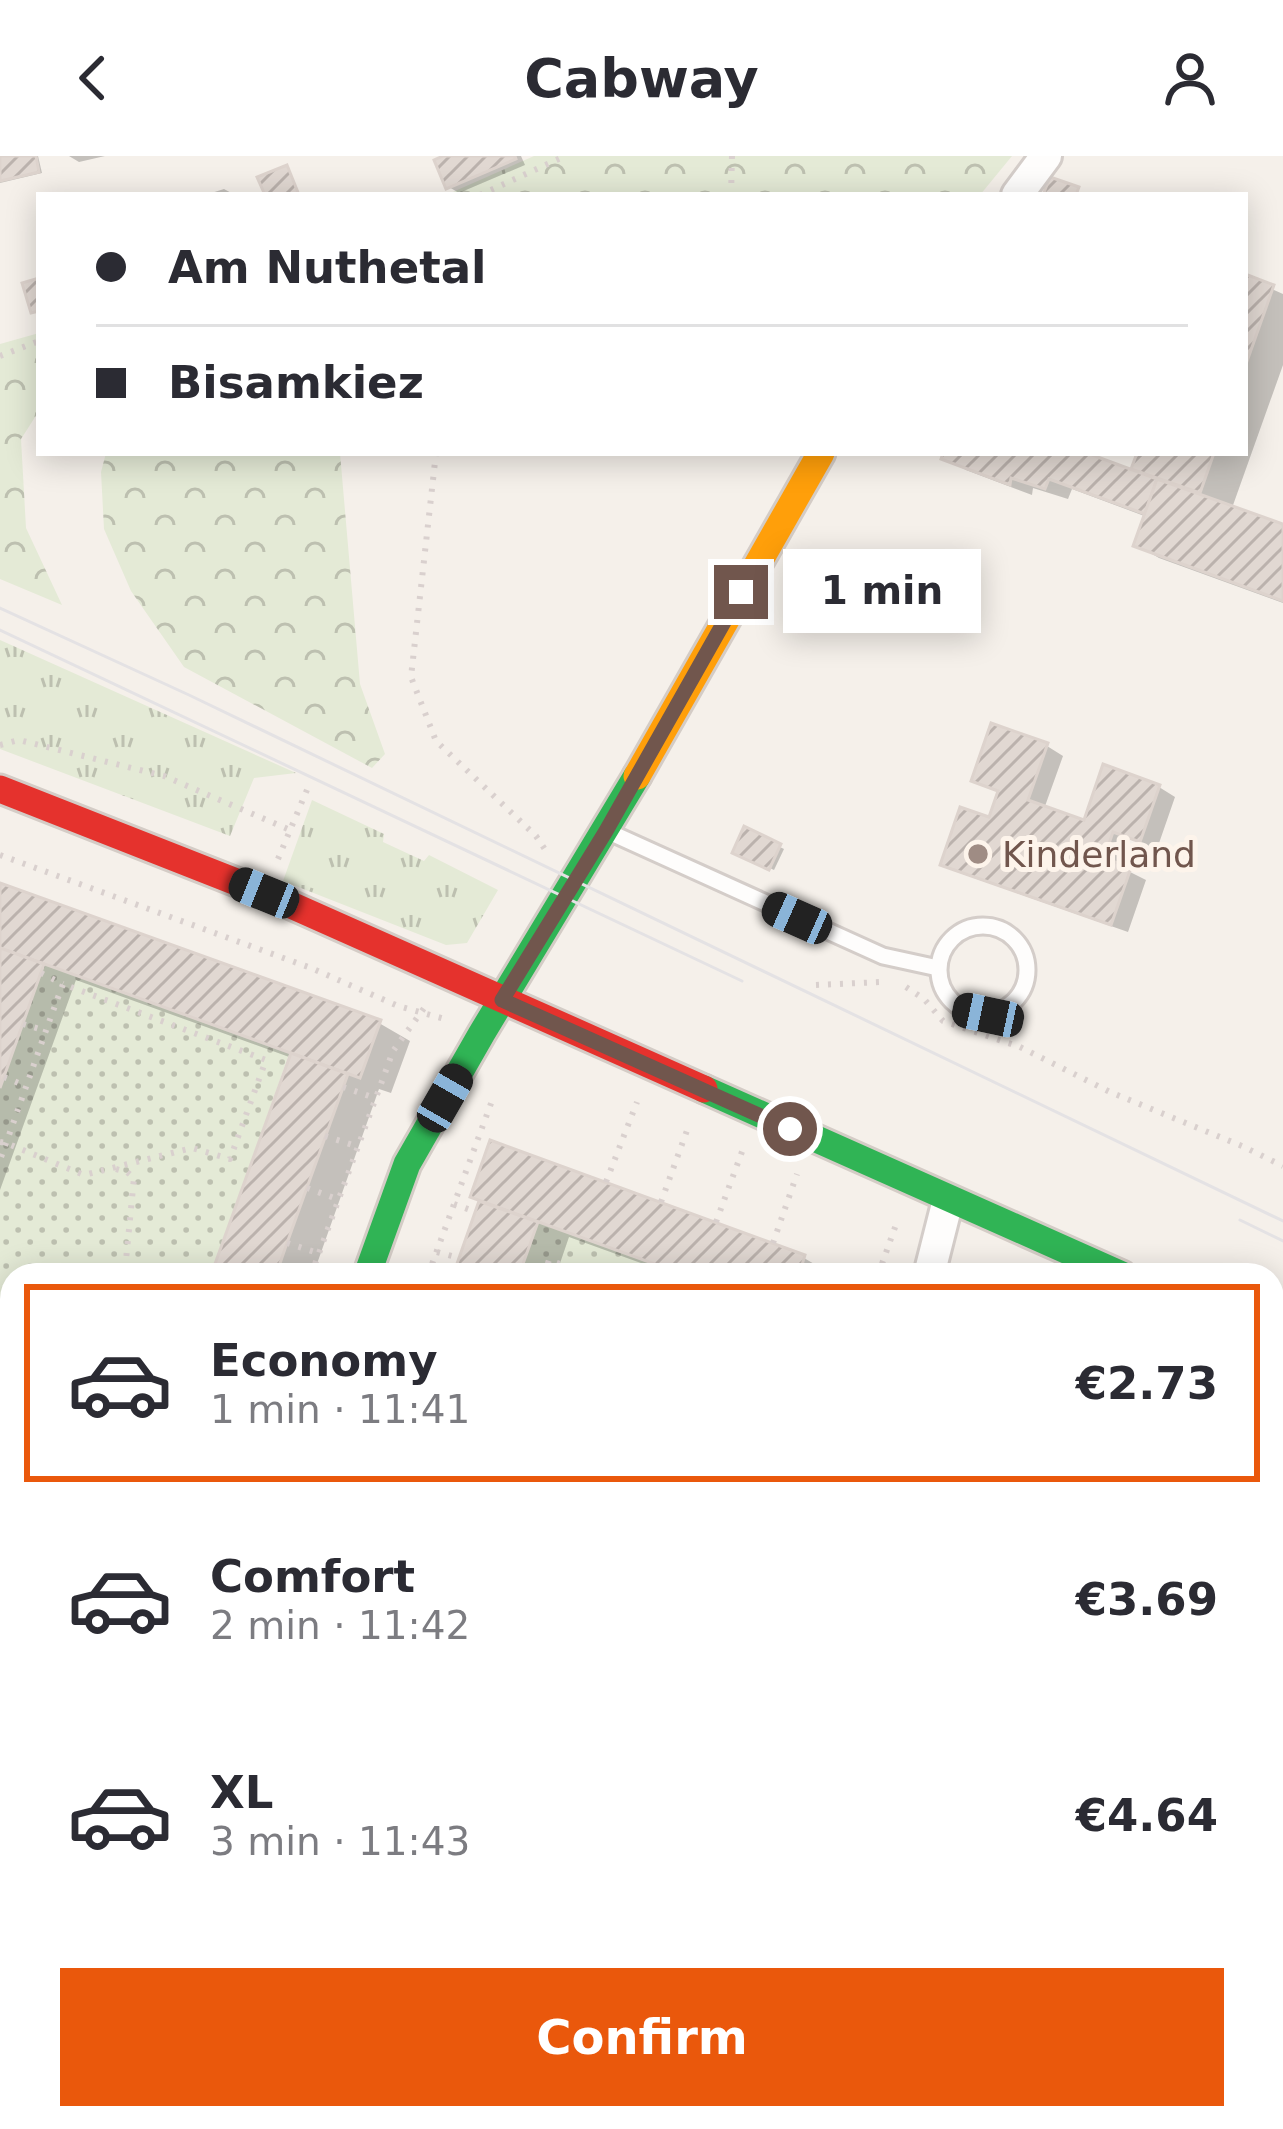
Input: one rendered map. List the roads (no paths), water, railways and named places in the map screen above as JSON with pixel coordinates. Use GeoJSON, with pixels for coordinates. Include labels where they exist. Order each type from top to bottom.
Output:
{"type":"FeatureCollection","features":[{"type":"Feature","properties":{"kind":"street"},"geometry":{"type":"LineString","coordinates":[[1019,192],[1046,156]]}},
{"type":"Feature","properties":{"kind":"street"},"geometry":{"type":"LineString","coordinates":[[371,1263],[407,1165],[606,831],[819,456]]}},
{"type":"Feature","properties":{"kind":"street"},"geometry":{"type":"LineString","coordinates":[[0,789],[264,893],[1094,1263]]}},
{"type":"Feature","properties":{"kind":"street"},"geometry":{"type":"LineString","coordinates":[[932,1263],[948,1200]]}},
{"type":"Feature","properties":{"kind":"lane"},"geometry":{"type":"LineString","coordinates":[[606,831],[883,956],[938,968]]}},
{"type":"Feature","properties":{"kind":"lane"},"geometry":{"type":"LineString","coordinates":[[996,926],[1018,941],[1028,960],[1025,988],[1012,1004],[988,1015],[961,1009],[942,987],[938,968],[946,945],[965,928],[996,926]]}},
{"type":"Feature","properties":{"kind":"tram line"},"geometry":{"type":"LineString","coordinates":[[0,608],[1283,1221]]}},
{"type":"Feature","properties":{"kind":"tram line"},"geometry":{"type":"LineString","coordinates":[[0,630],[742,981]]}},
{"type":"Feature","properties":{"kind":"tram line"},"geometry":{"type":"LineString","coordinates":[[1240,1220],[1283,1241]]}},
{"type":"Feature","properties":{"kind":"place","name":"Kinderland"},"geometry":{"type":"Point","coordinates":[978,854]}}]}
